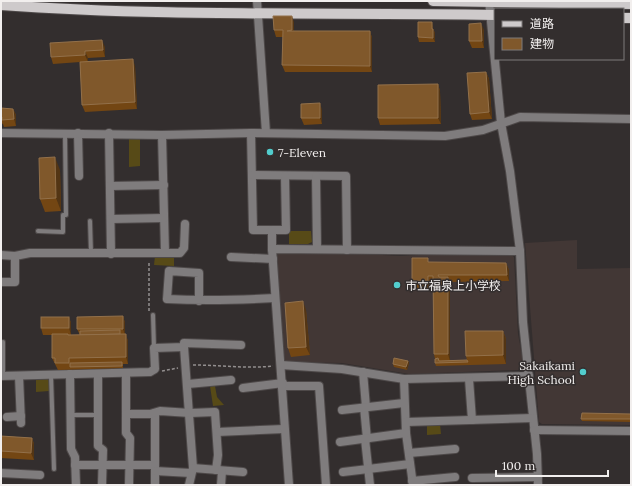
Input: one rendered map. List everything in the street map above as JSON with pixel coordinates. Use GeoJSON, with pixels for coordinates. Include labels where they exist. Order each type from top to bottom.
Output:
{"type":"FeatureCollection","features":[{"type":"Feature","properties":{"kind":"main road"},"geometry":{"type":"LineString","coordinates":[[434,1],[489,1],[594,5],[631,4]]}},
{"type":"Feature","properties":{"kind":"main road"},"geometry":{"type":"LineString","coordinates":[[1,5],[47,8],[258,13],[493,15]]}},
{"type":"Feature","properties":{"kind":"street"},"geometry":{"type":"LineString","coordinates":[[257,1],[266,134]]}},
{"type":"Feature","properties":{"kind":"street"},"geometry":{"type":"LineString","coordinates":[[472,478],[538,481],[523,322],[520,251],[510,171],[501,123],[494,65],[493,15],[489,1]]}},
{"type":"Feature","properties":{"kind":"street"},"geometry":{"type":"LineString","coordinates":[[1,133],[109,133],[162,135],[251,133],[445,136],[483,130],[520,117],[631,119]]}},
{"type":"Feature","properties":{"kind":"street"},"geometry":{"type":"LineString","coordinates":[[78,133],[79,176]]}},
{"type":"Feature","properties":{"kind":"street"},"geometry":{"type":"LineString","coordinates":[[109,133],[111,254]]}},
{"type":"Feature","properties":{"kind":"street"},"geometry":{"type":"LineString","coordinates":[[251,133],[253,230],[286,230],[285,176]]}},
{"type":"Feature","properties":{"kind":"street"},"geometry":{"type":"LineString","coordinates":[[162,135],[165,253]]}},
{"type":"Feature","properties":{"kind":"street"},"geometry":{"type":"LineString","coordinates":[[252,175],[346,176],[347,250]]}},
{"type":"Feature","properties":{"kind":"street"},"geometry":{"type":"LineString","coordinates":[[316,176],[317,248]]}},
{"type":"Feature","properties":{"kind":"street"},"geometry":{"type":"LineString","coordinates":[[110,186],[164,185]]}},
{"type":"Feature","properties":{"kind":"street"},"geometry":{"type":"LineString","coordinates":[[111,219],[164,218]]}},
{"type":"Feature","properties":{"kind":"street"},"geometry":{"type":"LineString","coordinates":[[1,255],[16,256],[30,253],[180,253],[184,248],[185,224]]}},
{"type":"Feature","properties":{"kind":"street"},"geometry":{"type":"LineString","coordinates":[[272,230],[272,249],[283,385],[284,430],[289,485]]}},
{"type":"Feature","properties":{"kind":"street"},"geometry":{"type":"LineString","coordinates":[[272,249],[317,248],[347,250],[520,251]]}},
{"type":"Feature","properties":{"kind":"street"},"geometry":{"type":"LineString","coordinates":[[1,282],[15,282],[16,256]]}},
{"type":"Feature","properties":{"kind":"street"},"geometry":{"type":"LineString","coordinates":[[231,257],[273,259]]}},
{"type":"Feature","properties":{"kind":"street"},"geometry":{"type":"LineString","coordinates":[[199,300],[199,273],[169,271],[167,299],[199,300],[276,298]]}},
{"type":"Feature","properties":{"kind":"street"},"geometry":{"type":"LineString","coordinates":[[189,485],[192,471],[190,413],[184,343],[241,345]]}},
{"type":"Feature","properties":{"kind":"street"},"geometry":{"type":"LineString","coordinates":[[2,376],[150,372],[154,369],[154,348],[184,347]]}},
{"type":"Feature","properties":{"kind":"street"},"geometry":{"type":"LineString","coordinates":[[281,366],[342,369],[404,379],[529,376]]}},
{"type":"Feature","properties":{"kind":"street"},"geometry":{"type":"LineString","coordinates":[[363,372],[370,485]]}},
{"type":"Feature","properties":{"kind":"street"},"geometry":{"type":"LineString","coordinates":[[126,373],[126,434],[130,438],[129,485]]}},
{"type":"Feature","properties":{"kind":"street"},"geometry":{"type":"LineString","coordinates":[[70,374],[71,449],[74,456],[76,485]]}},
{"type":"Feature","properties":{"kind":"street"},"geometry":{"type":"LineString","coordinates":[[98,374],[98,446],[103,450],[102,485]]}},
{"type":"Feature","properties":{"kind":"street"},"geometry":{"type":"LineString","coordinates":[[7,417],[21,420],[19,376]]}},
{"type":"Feature","properties":{"kind":"street"},"geometry":{"type":"LineString","coordinates":[[469,378],[472,420]]}},
{"type":"Feature","properties":{"kind":"street"},"geometry":{"type":"LineString","coordinates":[[404,379],[406,433],[413,483],[455,477]]}},
{"type":"Feature","properties":{"kind":"street"},"geometry":{"type":"LineString","coordinates":[[188,384],[230,380]]}},
{"type":"Feature","properties":{"kind":"street"},"geometry":{"type":"LineString","coordinates":[[243,388],[283,385],[318,386],[326,485]]}},
{"type":"Feature","properties":{"kind":"street"},"geometry":{"type":"LineString","coordinates":[[342,410],[404,403]]}},
{"type":"Feature","properties":{"kind":"street"},"geometry":{"type":"LineString","coordinates":[[126,414],[215,412],[221,485]]}},
{"type":"Feature","properties":{"kind":"street"},"geometry":{"type":"LineString","coordinates":[[155,413],[155,485]]}},
{"type":"Feature","properties":{"kind":"street"},"geometry":{"type":"LineString","coordinates":[[406,422],[533,418]]}},
{"type":"Feature","properties":{"kind":"street"},"geometry":{"type":"LineString","coordinates":[[217,432],[284,430]]}},
{"type":"Feature","properties":{"kind":"street"},"geometry":{"type":"LineString","coordinates":[[534,430],[631,431]]}},
{"type":"Feature","properties":{"kind":"street"},"geometry":{"type":"LineString","coordinates":[[340,442],[406,433]]}},
{"type":"Feature","properties":{"kind":"street"},"geometry":{"type":"LineString","coordinates":[[409,453],[455,449]]}},
{"type":"Feature","properties":{"kind":"street"},"geometry":{"type":"LineString","coordinates":[[75,465],[102,466],[129,464],[192,471],[219,470],[243,472]]}},
{"type":"Feature","properties":{"kind":"street"},"geometry":{"type":"LineString","coordinates":[[343,472],[410,464]]}},
{"type":"Feature","properties":{"kind":"street"},"geometry":{"type":"LineString","coordinates":[[1,473],[40,475]]}},
{"type":"Feature","properties":{"kind":"lane"},"geometry":{"type":"LineString","coordinates":[[38,231],[63,232],[63,215],[66,215],[65,133]]}},
{"type":"Feature","properties":{"kind":"lane"},"geometry":{"type":"LineString","coordinates":[[90,221],[91,254]]}},
{"type":"Feature","properties":{"kind":"lane"},"geometry":{"type":"LineString","coordinates":[[153,315],[154,348]]}},
{"type":"Feature","properties":{"kind":"lane"},"geometry":{"type":"LineString","coordinates":[[2,376],[3,342]]}},
{"type":"Feature","properties":{"kind":"lane"},"geometry":{"type":"LineString","coordinates":[[51,375],[54,469]]}},
{"type":"Feature","properties":{"kind":"lane"},"geometry":{"type":"LineString","coordinates":[[70,415],[98,415]]}},
{"type":"Feature","properties":{"kind":"path"},"geometry":{"type":"LineString","coordinates":[[149,253],[149,314],[153,315]]}},
{"type":"Feature","properties":{"kind":"path"},"geometry":{"type":"LineString","coordinates":[[154,369],[167,371],[185,365],[221,366],[248,369],[281,366]]}},
{"type":"Feature","properties":{"kind":"shaded area"},"geometry":{"type":"Polygon","coordinates":[[[129,139],[140,139],[140,166],[129,167],[129,139]]]}},
{"type":"Feature","properties":{"kind":"shaded area"},"geometry":{"type":"Polygon","coordinates":[[[289,231],[311,231],[312,242],[308,244],[289,244],[289,231]]]}},
{"type":"Feature","properties":{"kind":"shaded area","name":"Sakaikami High School"},"geometry":{"type":"Polygon","coordinates":[[[577,240],[577,269],[631,268],[631,425],[542,424],[539,422],[525,243],[577,240]]]}},
{"type":"Feature","properties":{"kind":"shaded area","name":"市立福泉上小学校"},"geometry":{"type":"Polygon","coordinates":[[[325,252],[401,256],[435,254],[511,254],[514,257],[518,334],[524,366],[520,370],[409,374],[342,363],[287,362],[284,359],[276,256],[279,253],[325,252]]]}},
{"type":"Feature","properties":{"kind":"shaded area"},"geometry":{"type":"Polygon","coordinates":[[[155,256],[174,256],[174,266],[154,265],[155,256]]]}},
{"type":"Feature","properties":{"kind":"shaded area"},"geometry":{"type":"Polygon","coordinates":[[[36,378],[47,378],[49,381],[49,391],[36,392],[36,378]]]}},
{"type":"Feature","properties":{"kind":"shaded area"},"geometry":{"type":"Polygon","coordinates":[[[210,386],[215,386],[217,397],[224,405],[213,406],[210,386]]]}},
{"type":"Feature","properties":{"kind":"shaded area"},"geometry":{"type":"Polygon","coordinates":[[[427,424],[440,424],[441,434],[427,435],[427,424]]]}},
{"type":"Feature","properties":{"kind":"building"},"geometry":{"type":"Polygon","coordinates":[[[273,16],[292,16],[292,30],[287,31],[370,31],[370,66],[282,65],[283,30],[274,30],[273,16]]]}},
{"type":"Feature","properties":{"kind":"building"},"geometry":{"type":"Polygon","coordinates":[[[418,22],[432,22],[433,38],[418,37],[418,22]]]}},
{"type":"Feature","properties":{"kind":"building"},"geometry":{"type":"Polygon","coordinates":[[[481,23],[482,41],[469,41],[469,24],[481,23]]]}},
{"type":"Feature","properties":{"kind":"building"},"geometry":{"type":"Polygon","coordinates":[[[102,40],[103,50],[85,51],[85,55],[51,57],[50,43],[102,40]]]}},
{"type":"Feature","properties":{"kind":"building"},"geometry":{"type":"Polygon","coordinates":[[[133,59],[135,102],[82,105],[80,62],[133,59]]]}},
{"type":"Feature","properties":{"kind":"building"},"geometry":{"type":"Polygon","coordinates":[[[486,72],[489,112],[470,114],[467,73],[486,72]]]}},
{"type":"Feature","properties":{"kind":"building"},"geometry":{"type":"Polygon","coordinates":[[[438,84],[438,118],[378,118],[378,85],[438,84]]]}},
{"type":"Feature","properties":{"kind":"building"},"geometry":{"type":"Polygon","coordinates":[[[320,103],[320,118],[301,118],[301,104],[320,103]]]}},
{"type":"Feature","properties":{"kind":"building"},"geometry":{"type":"Polygon","coordinates":[[[1,108],[13,109],[14,119],[2,120],[1,108]]]}},
{"type":"Feature","properties":{"kind":"building"},"geometry":{"type":"Polygon","coordinates":[[[55,157],[56,198],[40,199],[39,158],[55,157]]]}},
{"type":"Feature","properties":{"kind":"building"},"geometry":{"type":"Polygon","coordinates":[[[412,258],[428,258],[428,262],[506,263],[507,275],[438,275],[439,277],[448,277],[448,354],[434,354],[433,276],[428,276],[428,281],[412,281],[412,258]]]}},
{"type":"Feature","properties":{"kind":"building"},"geometry":{"type":"Polygon","coordinates":[[[303,301],[306,347],[288,348],[285,303],[303,301]]]}},
{"type":"Feature","properties":{"kind":"building"},"geometry":{"type":"Polygon","coordinates":[[[123,316],[123,329],[77,329],[77,317],[123,316]]]}},
{"type":"Feature","properties":{"kind":"building"},"geometry":{"type":"Polygon","coordinates":[[[41,317],[69,317],[69,328],[41,328],[41,317]]]}},
{"type":"Feature","properties":{"kind":"building"},"geometry":{"type":"Polygon","coordinates":[[[120,330],[120,334],[80,335],[80,331],[120,330]]]}},
{"type":"Feature","properties":{"kind":"building"},"geometry":{"type":"Polygon","coordinates":[[[465,331],[503,331],[503,355],[466,356],[465,331]]]}},
{"type":"Feature","properties":{"kind":"building"},"geometry":{"type":"Polygon","coordinates":[[[52,334],[126,334],[126,357],[69,358],[69,363],[55,363],[55,358],[52,358],[52,334]]]}},
{"type":"Feature","properties":{"kind":"building"},"geometry":{"type":"Polygon","coordinates":[[[394,358],[408,361],[406,367],[393,364],[394,358]]]}},
{"type":"Feature","properties":{"kind":"building"},"geometry":{"type":"Polygon","coordinates":[[[438,358],[439,361],[467,360],[468,362],[435,363],[435,359],[438,358]]]}},
{"type":"Feature","properties":{"kind":"building"},"geometry":{"type":"Polygon","coordinates":[[[122,362],[122,366],[70,367],[70,363],[122,362]]]}},
{"type":"Feature","properties":{"kind":"building"},"geometry":{"type":"Polygon","coordinates":[[[582,413],[631,414],[631,419],[581,419],[582,413]]]}},
{"type":"Feature","properties":{"kind":"building"},"geometry":{"type":"Polygon","coordinates":[[[1,436],[32,438],[31,453],[1,451],[1,436]]]}},
{"type":"Feature","properties":{"kind":"place","name":"7-Eleven"},"geometry":{"type":"Point","coordinates":[270,152]}},
{"type":"Feature","properties":{"kind":"place","name":"市立福泉上小学校"},"geometry":{"type":"Point","coordinates":[397,285]}},
{"type":"Feature","properties":{"kind":"place","name":"Sakaikami High School"},"geometry":{"type":"Point","coordinates":[583,372]}}]}
